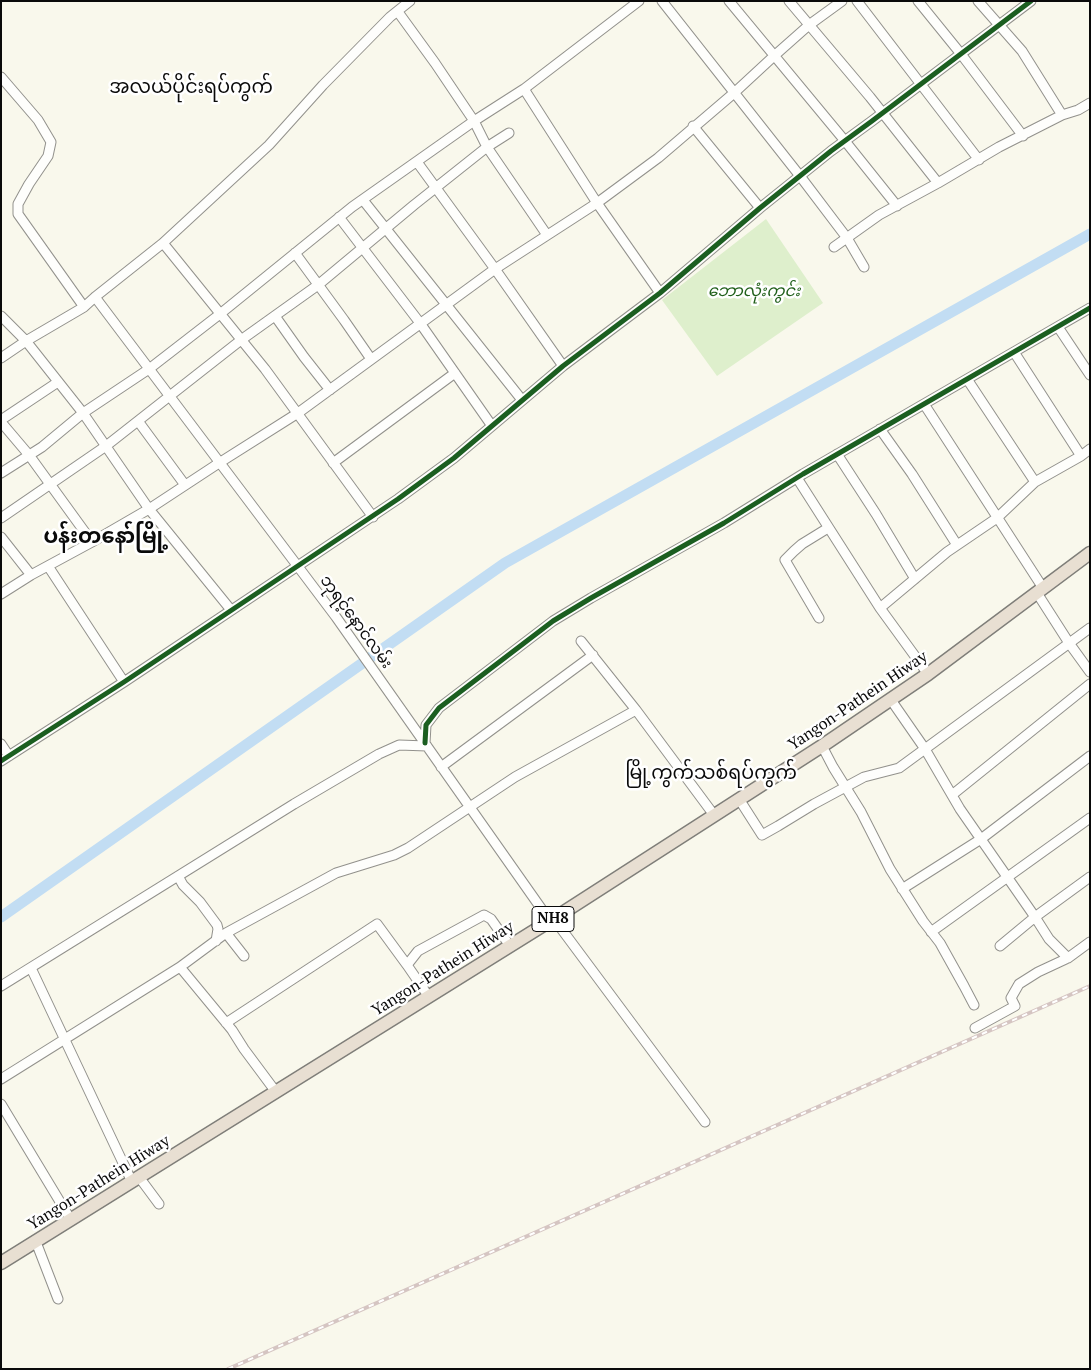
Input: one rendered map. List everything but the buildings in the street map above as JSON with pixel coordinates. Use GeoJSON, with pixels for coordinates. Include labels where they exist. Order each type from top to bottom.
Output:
{"type":"FeatureCollection","features":[{"type":"Feature","properties":{"kind":"highway","name":"Yangon-Pathein Hiway"},"geometry":{"type":"LineString","coordinates":[[2,1260],[36,1242],[552,920],[822,746],[928,674],[1090,553]]}},
{"type":"Feature","properties":{"kind":"street"},"geometry":{"type":"LineString","coordinates":[[1,358],[84,307],[163,243],[269,145],[323,86],[390,18],[410,1]]}},
{"type":"Feature","properties":{"kind":"street"},"geometry":{"type":"LineString","coordinates":[[1,472],[42,447],[83,413],[149,368],[220,314],[363,200],[474,121],[524,89],[639,1]]}},
{"type":"Feature","properties":{"kind":"street"},"geometry":{"type":"LineString","coordinates":[[662,1],[800,176],[847,238],[864,267]]}},
{"type":"Feature","properties":{"kind":"street"},"geometry":{"type":"LineString","coordinates":[[729,1],[845,141],[896,206]]}},
{"type":"Feature","properties":{"kind":"street"},"geometry":{"type":"LineString","coordinates":[[789,1],[883,113],[938,183]]}},
{"type":"Feature","properties":{"kind":"street"},"geometry":{"type":"LineString","coordinates":[[1,594],[31,575],[149,509],[298,413],[495,269],[596,203],[658,158],[774,56],[842,1]]}},
{"type":"Feature","properties":{"kind":"street"},"geometry":{"type":"LineString","coordinates":[[857,1],[979,160]]}},
{"type":"Feature","properties":{"kind":"street"},"geometry":{"type":"LineString","coordinates":[[918,1],[1023,136]]}},
{"type":"Feature","properties":{"kind":"street"},"geometry":{"type":"LineString","coordinates":[[978,1],[998,26],[1022,51],[1062,115]]}},
{"type":"Feature","properties":{"kind":"street"},"geometry":{"type":"LineString","coordinates":[[1,744],[5,758],[124,682],[373,517],[454,458],[563,366],[660,292],[800,176],[1031,1]]}},
{"type":"Feature","properties":{"kind":"street"},"geometry":{"type":"LineString","coordinates":[[398,12],[474,121],[487,147],[547,235]]}},
{"type":"Feature","properties":{"kind":"street"},"geometry":{"type":"LineString","coordinates":[[1,77],[38,120],[51,142],[48,156],[18,204],[18,214],[84,307]]}},
{"type":"Feature","properties":{"kind":"street"},"geometry":{"type":"LineString","coordinates":[[524,89],[596,203],[660,292]]}},
{"type":"Feature","properties":{"kind":"street"},"geometry":{"type":"LineString","coordinates":[[834,247],[879,215],[1000,147],[1062,115],[1078,110],[1090,103]]}},
{"type":"Feature","properties":{"kind":"street"},"geometry":{"type":"LineString","coordinates":[[693,126],[760,208]]}},
{"type":"Feature","properties":{"kind":"street"},"geometry":{"type":"LineString","coordinates":[[1,518],[106,446],[241,340],[318,285],[385,228],[487,147],[509,133]]}},
{"type":"Feature","properties":{"kind":"street"},"geometry":{"type":"LineString","coordinates":[[417,162],[563,366]]}},
{"type":"Feature","properties":{"kind":"street"},"geometry":{"type":"LineString","coordinates":[[363,200],[522,400]]}},
{"type":"Feature","properties":{"kind":"street"},"geometry":{"type":"LineString","coordinates":[[339,218],[420,323],[492,426]]}},
{"type":"Feature","properties":{"kind":"street"},"geometry":{"type":"LineString","coordinates":[[163,243],[298,413],[373,517]]}},
{"type":"Feature","properties":{"kind":"street"},"geometry":{"type":"LineString","coordinates":[[295,253],[371,359]]}},
{"type":"Feature","properties":{"kind":"street","name":"ဘုရင့်နောင်လမ်း"},"geometry":{"type":"LineString","coordinates":[[95,297],[336,618],[469,808],[705,1122]]}},
{"type":"Feature","properties":{"kind":"street"},"geometry":{"type":"LineString","coordinates":[[1,986],[294,804],[379,754],[399,745],[425,743],[426,725],[439,708],[553,621],[1090,308]]}},
{"type":"Feature","properties":{"kind":"street"},"geometry":{"type":"LineString","coordinates":[[1,316],[26,341],[83,413],[149,509],[231,610]]}},
{"type":"Feature","properties":{"kind":"street"},"geometry":{"type":"LineString","coordinates":[[275,316],[330,390]]}},
{"type":"Feature","properties":{"kind":"street"},"geometry":{"type":"LineString","coordinates":[[1058,327],[1090,375]]}},
{"type":"Feature","properties":{"kind":"street"},"geometry":{"type":"LineString","coordinates":[[1014,352],[1081,456]]}},
{"type":"Feature","properties":{"kind":"street"},"geometry":{"type":"LineString","coordinates":[[333,462],[455,374]]}},
{"type":"Feature","properties":{"kind":"street"},"geometry":{"type":"LineString","coordinates":[[967,379],[1036,482]]}},
{"type":"Feature","properties":{"kind":"street"},"geometry":{"type":"LineString","coordinates":[[58,382],[1,421],[29,455],[92,542]]}},
{"type":"Feature","properties":{"kind":"street"},"geometry":{"type":"LineString","coordinates":[[924,404],[997,518],[1069,643],[1090,672]]}},
{"type":"Feature","properties":{"kind":"street"},"geometry":{"type":"LineString","coordinates":[[138,421],[185,485]]}},
{"type":"Feature","properties":{"kind":"street"},"geometry":{"type":"LineString","coordinates":[[880,430],[912,474],[957,545]]}},
{"type":"Feature","properties":{"kind":"street"},"geometry":{"type":"LineString","coordinates":[[880,608],[957,545],[997,518],[1036,482],[1090,449]]}},
{"type":"Feature","properties":{"kind":"street"},"geometry":{"type":"LineString","coordinates":[[837,454],[876,514],[914,579]]}},
{"type":"Feature","properties":{"kind":"street"},"geometry":{"type":"LineString","coordinates":[[797,478],[880,608],[928,674]]}},
{"type":"Feature","properties":{"kind":"street"},"geometry":{"type":"LineString","coordinates":[[819,618],[785,560],[802,544],[828,528]]}},
{"type":"Feature","properties":{"kind":"street"},"geometry":{"type":"LineString","coordinates":[[1,537],[31,575]]}},
{"type":"Feature","properties":{"kind":"street"},"geometry":{"type":"LineString","coordinates":[[48,566],[124,682]]}},
{"type":"Feature","properties":{"kind":"street"},"geometry":{"type":"LineString","coordinates":[[739,799],[762,835],[864,776],[899,768],[1090,628]]}},
{"type":"Feature","properties":{"kind":"street"},"geometry":{"type":"LineString","coordinates":[[581,641],[636,710],[714,815]]}},
{"type":"Feature","properties":{"kind":"street"},"geometry":{"type":"LineString","coordinates":[[441,767],[593,655]]}},
{"type":"Feature","properties":{"kind":"street"},"geometry":{"type":"LineString","coordinates":[[952,794],[1090,684]]}},
{"type":"Feature","properties":{"kind":"street"},"geometry":{"type":"LineString","coordinates":[[891,700],[1007,878],[1049,939],[1068,958]]}},
{"type":"Feature","properties":{"kind":"street"},"geometry":{"type":"LineString","coordinates":[[1,1079],[180,967],[226,933],[336,873],[394,855],[408,848],[515,777],[636,710]]}},
{"type":"Feature","properties":{"kind":"street"},"geometry":{"type":"LineString","coordinates":[[822,746],[846,786],[886,862],[902,889],[940,943],[974,1005]]}},
{"type":"Feature","properties":{"kind":"street"},"geometry":{"type":"LineString","coordinates":[[902,889],[981,839],[1090,756]]}},
{"type":"Feature","properties":{"kind":"street"},"geometry":{"type":"LineString","coordinates":[[931,932],[1090,818]]}},
{"type":"Feature","properties":{"kind":"street"},"geometry":{"type":"LineString","coordinates":[[178,876],[182,885],[200,902],[217,925],[216,942]]}},
{"type":"Feature","properties":{"kind":"street"},"geometry":{"type":"LineString","coordinates":[[1000,946],[1090,877]]}},
{"type":"Feature","properties":{"kind":"street"},"geometry":{"type":"LineString","coordinates":[[407,965],[418,951],[484,915],[491,919],[510,946]]}},
{"type":"Feature","properties":{"kind":"street"},"geometry":{"type":"LineString","coordinates":[[226,1023],[377,924],[429,997]]}},
{"type":"Feature","properties":{"kind":"street"},"geometry":{"type":"LineString","coordinates":[[226,933],[244,956]]}},
{"type":"Feature","properties":{"kind":"street"},"geometry":{"type":"LineString","coordinates":[[975,1028],[1014,1006],[1011,998],[1019,984],[1038,972],[1068,958],[1090,942]]}},
{"type":"Feature","properties":{"kind":"street"},"geometry":{"type":"LineString","coordinates":[[180,967],[226,1023],[276,1092]]}},
{"type":"Feature","properties":{"kind":"street"},"geometry":{"type":"LineString","coordinates":[[31,968],[136,1180],[159,1204]]}},
{"type":"Feature","properties":{"kind":"street"},"geometry":{"type":"LineString","coordinates":[[1,1104],[71,1220]]}},
{"type":"Feature","properties":{"kind":"street"},"geometry":{"type":"LineString","coordinates":[[36,1242],[58,1299]]}},
{"type":"Feature","properties":{"kind":"green space","name":"ဘောလုံးကွင်း"},"geometry":{"type":"Polygon","coordinates":[[[766,219],[823,303],[717,376],[662,300],[766,219]]]}},
{"type":"Feature","properties":{"kind":"waterway"},"geometry":{"type":"LineString","coordinates":[[1,917],[505,563],[1090,234]]}},
{"type":"Feature","properties":{"kind":"railway"},"geometry":{"type":"LineString","coordinates":[[228,1369],[1090,986]]}},
{"type":"Feature","properties":{"kind":"cycle path"},"geometry":{"type":"LineString","coordinates":[[1,761],[124,682],[398,499],[454,458],[563,366],[660,293],[760,208],[831,151],[1031,1]]}},
{"type":"Feature","properties":{"kind":"cycle path"},"geometry":{"type":"LineString","coordinates":[[425,743],[426,725],[439,708],[553,621],[1090,308]]}},
{"type":"Feature","properties":{"kind":"district","name":"အလယ်ပိုင်းရပ်ကွက်"},"geometry":{"type":"Point","coordinates":[191,88]}},
{"type":"Feature","properties":{"kind":"district","name":"ပန်းတနော်မြို့"},"geometry":{"type":"Point","coordinates":[106,537]}},
{"type":"Feature","properties":{"kind":"district","name":"မြို့ကွက်သစ်ရပ်ကွက်"},"geometry":{"type":"Point","coordinates":[711,774]}}]}
